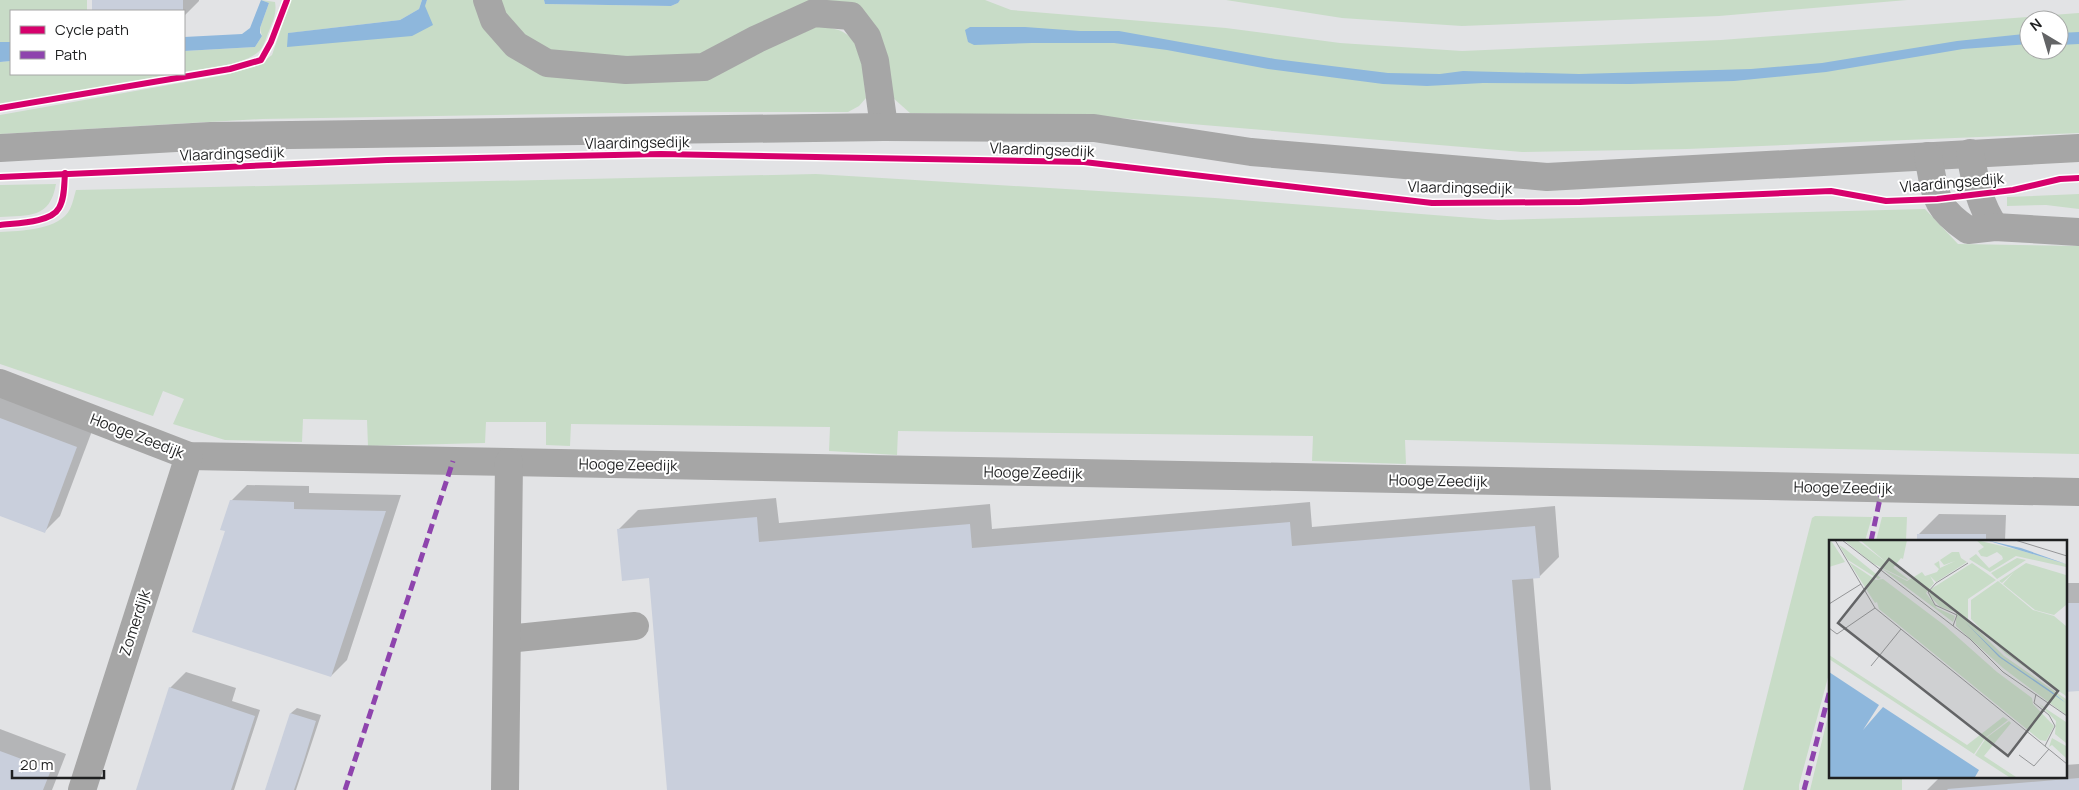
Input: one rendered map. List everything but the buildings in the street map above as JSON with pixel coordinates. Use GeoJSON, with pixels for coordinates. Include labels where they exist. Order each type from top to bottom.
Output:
{"type":"FeatureCollection","features":[{"type":"Feature","properties":{"kind":"street"},"geometry":{"type":"LineString","coordinates":[[487,0],[494,20],[516,45],[547,63],[626,70],[704,67],[757,39],[814,13],[851,16],[867,37],[875,61],[884,127]]}},
{"type":"Feature","properties":{"kind":"street","name":"Vlaardingsedijk"},"geometry":{"type":"LineString","coordinates":[[0,148],[211,136],[884,127],[1094,128],[1251,152],[1547,177],[2079,148]]}},
{"type":"Feature","properties":{"kind":"street"},"geometry":{"type":"LineString","coordinates":[[1970,153],[1977,193],[1995,227]]}},
{"type":"Feature","properties":{"kind":"street"},"geometry":{"type":"LineString","coordinates":[[1928,156],[1937,199],[1950,217],[1968,230],[1995,227],[2079,232]]}},
{"type":"Feature","properties":{"kind":"street","name":"Hooge Zeedijk"},"geometry":{"type":"LineString","coordinates":[[0,383],[189,456],[2079,492]]}},
{"type":"Feature","properties":{"kind":"street","name":"Zomerdijk"},"geometry":{"type":"LineString","coordinates":[[82,790],[189,456]]}},
{"type":"Feature","properties":{"kind":"street"},"geometry":{"type":"LineString","coordinates":[[505,790],[509,462]]}},
{"type":"Feature","properties":{"kind":"street"},"geometry":{"type":"LineString","coordinates":[[507,639],[635,626]]}},
{"type":"Feature","properties":{"kind":"green space"},"geometry":{"type":"Polygon","coordinates":[[[0,0],[87,0],[87,10],[10,10],[10,42],[0,42],[0,0]]]}},
{"type":"Feature","properties":{"kind":"green space"},"geometry":{"type":"Polygon","coordinates":[[[261,0],[275,2],[273,20],[261,49],[254,55],[236,63],[185,72],[185,51],[255,47],[262,36],[260,28],[269,3],[261,0]]]}},
{"type":"Feature","properties":{"kind":"green space"},"geometry":{"type":"Polygon","coordinates":[[[291,0],[422,0],[419,9],[400,20],[289,33],[412,36],[427,0],[475,0],[484,23],[496,42],[508,54],[661,81],[809,27],[827,27],[840,31],[850,37],[856,45],[863,68],[866,98],[859,106],[848,112],[678,112],[262,119],[0,134],[0,115],[225,75],[259,65],[272,55],[291,0]]]}},
{"type":"Feature","properties":{"kind":"green space"},"geometry":{"type":"Polygon","coordinates":[[[499,0],[544,0],[545,4],[671,6],[680,0],[985,0],[1011,10],[1226,28],[1340,43],[1462,51],[1721,40],[2019,18],[2019,60],[2069,60],[2069,14],[2079,13],[2079,133],[1687,149],[1522,152],[1120,118],[910,113],[892,97],[854,10],[682,59],[586,56],[553,51],[523,36],[504,12],[499,0]]]}},
{"type":"Feature","properties":{"kind":"green space"},"geometry":{"type":"Polygon","coordinates":[[[1226,0],[1907,0],[1719,16],[1462,26],[1342,18],[1226,0]]]}},
{"type":"Feature","properties":{"kind":"green space"},"geometry":{"type":"Polygon","coordinates":[[[10,61],[10,75],[168,75],[0,105],[0,62],[10,61]]]}},
{"type":"Feature","properties":{"kind":"green space"},"geometry":{"type":"Polygon","coordinates":[[[816,174],[1215,198],[1498,220],[1925,209],[1958,244],[2079,246],[2079,454],[1405,440],[1406,464],[1312,461],[1313,436],[898,431],[897,455],[829,451],[830,427],[571,424],[570,446],[546,445],[546,422],[486,422],[485,443],[368,446],[367,420],[303,419],[302,442],[225,440],[173,424],[184,399],[163,391],[153,416],[0,364],[0,232],[39,228],[58,221],[70,209],[76,190],[816,174]]]}},
{"type":"Feature","properties":{"kind":"green space"},"geometry":{"type":"Polygon","coordinates":[[[56,184],[49,204],[37,213],[0,217],[0,185],[56,184]]]}},
{"type":"Feature","properties":{"kind":"green space"},"geometry":{"type":"Polygon","coordinates":[[[2079,194],[2079,209],[2046,205],[2007,206],[2007,197],[2079,194]]]}},
{"type":"Feature","properties":{"kind":"green space"},"geometry":{"type":"Polygon","coordinates":[[[1815,516],[1872,517],[1865,540],[1829,540],[1829,674],[1799,790],[1743,790],[1812,518],[1815,516]]]}},
{"type":"Feature","properties":{"kind":"green space"},"geometry":{"type":"Polygon","coordinates":[[[1882,517],[1907,517],[1906,540],[1876,540],[1882,517]]]}},
{"type":"Feature","properties":{"kind":"green space"},"geometry":{"type":"Polygon","coordinates":[[[1829,712],[1829,778],[1902,778],[1902,790],[1810,790],[1829,712]]]}},
{"type":"Feature","properties":{"kind":"water"},"geometry":{"type":"Polygon","coordinates":[[[261,0],[269,3],[260,28],[262,36],[255,47],[185,51],[185,37],[242,34],[250,28],[261,0]]]}},
{"type":"Feature","properties":{"kind":"water"},"geometry":{"type":"Polygon","coordinates":[[[422,0],[427,0],[425,6],[433,25],[412,36],[287,47],[288,33],[400,20],[419,9],[422,0]]]}},
{"type":"Feature","properties":{"kind":"water"},"geometry":{"type":"Polygon","coordinates":[[[544,0],[680,0],[671,6],[545,4],[544,0]]]}},
{"type":"Feature","properties":{"kind":"water"},"geometry":{"type":"Polygon","coordinates":[[[970,27],[1025,27],[1080,31],[1119,31],[1275,59],[1388,73],[1440,74],[1463,71],[1579,74],[1751,69],[1822,63],[1957,41],[2019,35],[2019,45],[1963,49],[1826,72],[1734,81],[1630,84],[1483,83],[1427,86],[1383,84],[1268,69],[1167,50],[1114,43],[974,45],[968,42],[965,30],[970,27]]]}},
{"type":"Feature","properties":{"kind":"water"},"geometry":{"type":"Polygon","coordinates":[[[2069,32],[2079,32],[2079,44],[2069,44],[2069,32]]]}},
{"type":"Feature","properties":{"kind":"water"},"geometry":{"type":"Polygon","coordinates":[[[0,42],[10,42],[10,61],[0,62],[0,42]]]}},
{"type":"Feature","properties":{"kind":"marked path"},"geometry":{"type":"LineString","coordinates":[[345,790],[453,461]]}},
{"type":"Feature","properties":{"kind":"marked path"},"geometry":{"type":"LineString","coordinates":[[1871,540],[1882,489]]}},
{"type":"Feature","properties":{"kind":"marked path"},"geometry":{"type":"LineString","coordinates":[[1804,790],[1829,694]]}},
{"type":"Feature","properties":{"kind":"cycle path"},"geometry":{"type":"LineString","coordinates":[[0,108],[230,69],[261,60],[271,42],[287,0]]}},
{"type":"Feature","properties":{"kind":"cycle path"},"geometry":{"type":"LineString","coordinates":[[0,177],[387,160],[661,154],[1084,162],[1432,203],[1580,202],[1831,191],[1886,201],[1937,199],[2013,190],[2060,179],[2079,178]]}},
{"type":"Feature","properties":{"kind":"cycle path"},"geometry":{"type":"LineString","coordinates":[[0,225],[32,221],[49,217],[55,213],[62,200],[65,173]]}}]}
